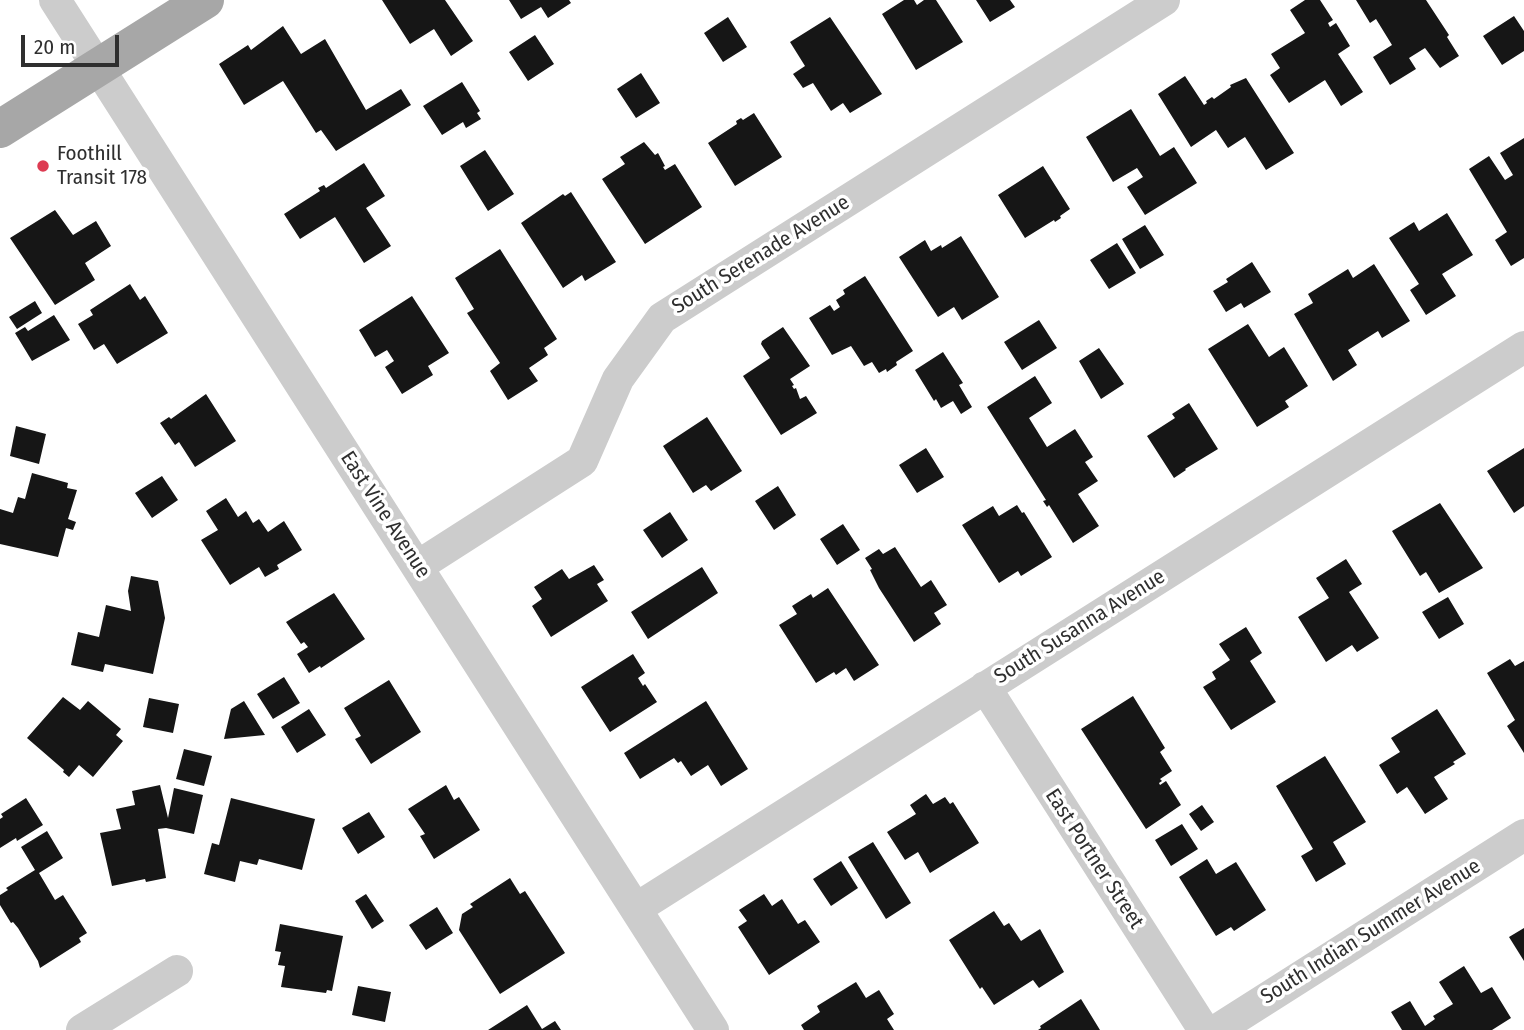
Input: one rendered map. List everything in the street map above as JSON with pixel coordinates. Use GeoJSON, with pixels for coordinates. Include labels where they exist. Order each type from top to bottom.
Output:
{"type":"FeatureCollection","features":[{"type":"Feature","properties":{"kind":"main road"},"geometry":{"type":"LineString","coordinates":[[0,129],[205,0]]}},
{"type":"Feature","properties":{"kind":"street","name":"East Vine Avenue"},"geometry":{"type":"LineString","coordinates":[[55,0],[713,1030]]}},
{"type":"Feature","properties":{"kind":"street","name":"South Serenade Avenue"},"geometry":{"type":"LineString","coordinates":[[418,566],[582,461],[618,379],[662,318],[1164,0]]}},
{"type":"Feature","properties":{"kind":"street","name":"South Susanna Avenue"},"geometry":{"type":"LineString","coordinates":[[636,908],[1524,347]]}},
{"type":"Feature","properties":{"kind":"street","name":"East Portner Street"},"geometry":{"type":"LineString","coordinates":[[985,687],[1204,1030]]}},
{"type":"Feature","properties":{"kind":"street","name":"South Indian Summer Avenue"},"geometry":{"type":"LineString","coordinates":[[1217,1030],[1524,835]]}},
{"type":"Feature","properties":{"kind":"street"},"geometry":{"type":"LineString","coordinates":[[82,1030],[177,971]]}},
{"type":"Feature","properties":{"kind":"building"},"geometry":{"type":"Polygon","coordinates":[[[382,0],[445,0],[473,41],[451,56],[434,29],[410,44],[382,0]]]}},
{"type":"Feature","properties":{"kind":"building"},"geometry":{"type":"Polygon","coordinates":[[[509,0],[569,0],[571,3],[548,18],[541,7],[521,19],[509,0]]]}},
{"type":"Feature","properties":{"kind":"building"},"geometry":{"type":"Polygon","coordinates":[[[904,0],[914,0],[917,5],[924,0],[936,0],[963,42],[916,70],[882,14],[904,0]]]}},
{"type":"Feature","properties":{"kind":"building"},"geometry":{"type":"Polygon","coordinates":[[[976,0],[1010,0],[1015,7],[990,22],[976,0]]]}},
{"type":"Feature","properties":{"kind":"building"},"geometry":{"type":"Polygon","coordinates":[[[1305,0],[1320,0],[1333,20],[1328,23],[1330,27],[1336,23],[1350,46],[1338,54],[1363,92],[1341,106],[1325,80],[1289,103],[1270,75],[1280,68],[1271,54],[1305,33],[1290,10],[1305,0]]]}},
{"type":"Feature","properties":{"kind":"building"},"geometry":{"type":"Polygon","coordinates":[[[1356,0],[1426,0],[1459,56],[1440,68],[1425,48],[1409,58],[1416,69],[1390,85],[1373,57],[1392,45],[1376,19],[1370,23],[1356,0]]]}},
{"type":"Feature","properties":{"kind":"building"},"geometry":{"type":"Polygon","coordinates":[[[1514,16],[1524,31],[1524,51],[1502,65],[1483,36],[1514,16]]]}},
{"type":"Feature","properties":{"kind":"building"},"geometry":{"type":"Polygon","coordinates":[[[728,17],[747,47],[723,62],[704,33],[728,17]]]}},
{"type":"Feature","properties":{"kind":"building"},"geometry":{"type":"Polygon","coordinates":[[[830,17],[882,94],[850,113],[843,103],[831,111],[813,83],[803,88],[793,74],[805,66],[790,42],[830,17]]]}},
{"type":"Feature","properties":{"kind":"building"},"geometry":{"type":"Polygon","coordinates":[[[283,26],[301,54],[325,39],[366,110],[401,89],[411,105],[336,151],[321,130],[316,133],[283,81],[244,105],[219,64],[248,45],[251,50],[283,26]]]}},
{"type":"Feature","properties":{"kind":"building"},"geometry":{"type":"Polygon","coordinates":[[[535,35],[554,64],[528,81],[509,52],[535,35]]]}},
{"type":"Feature","properties":{"kind":"building"},"geometry":{"type":"Polygon","coordinates":[[[641,73],[660,103],[636,118],[617,89],[641,73]]]}},
{"type":"Feature","properties":{"kind":"building"},"geometry":{"type":"Polygon","coordinates":[[[1185,76],[1204,105],[1212,97],[1214,99],[1231,87],[1230,85],[1246,78],[1294,153],[1266,170],[1245,137],[1228,148],[1216,130],[1191,147],[1158,94],[1185,76]]]}},
{"type":"Feature","properties":{"kind":"building"},"geometry":{"type":"Polygon","coordinates":[[[462,82],[480,111],[477,113],[481,119],[466,128],[463,122],[442,135],[423,106],[462,82]]]}},
{"type":"Feature","properties":{"kind":"building"},"geometry":{"type":"Polygon","coordinates":[[[1131,109],[1160,156],[1174,147],[1197,183],[1145,215],[1127,187],[1143,177],[1137,168],[1113,182],[1086,137],[1131,109]]]}},
{"type":"Feature","properties":{"kind":"building"},"geometry":{"type":"Polygon","coordinates":[[[754,113],[782,157],[735,186],[708,143],[737,124],[736,121],[754,113]]]}},
{"type":"Feature","properties":{"kind":"building"},"geometry":{"type":"Polygon","coordinates":[[[1524,138],[1524,258],[1511,266],[1495,240],[1507,232],[1469,169],[1489,156],[1505,180],[1513,175],[1500,153],[1524,138]]]}},
{"type":"Feature","properties":{"kind":"building"},"geometry":{"type":"Polygon","coordinates":[[[644,142],[655,155],[658,153],[665,170],[675,164],[702,207],[645,244],[602,179],[625,164],[620,157],[644,142]]]}},
{"type":"Feature","properties":{"kind":"building"},"geometry":{"type":"Polygon","coordinates":[[[485,150],[514,194],[488,211],[460,166],[485,150]]]}},
{"type":"Feature","properties":{"kind":"building"},"geometry":{"type":"Polygon","coordinates":[[[364,163],[385,196],[366,208],[391,246],[364,263],[335,217],[300,239],[284,214],[320,191],[318,188],[324,185],[326,188],[364,163]]]}},
{"type":"Feature","properties":{"kind":"building"},"geometry":{"type":"Polygon","coordinates":[[[1043,166],[1070,209],[1055,222],[1054,220],[1025,238],[998,195],[1043,166]]]}},
{"type":"Feature","properties":{"kind":"building"},"geometry":{"type":"Polygon","coordinates":[[[571,192],[616,262],[585,281],[582,275],[563,288],[521,223],[563,194],[565,196],[571,192]]]}},
{"type":"Feature","properties":{"kind":"building"},"geometry":{"type":"Polygon","coordinates":[[[55,210],[73,235],[96,221],[111,246],[85,263],[95,280],[55,305],[10,238],[55,210]]]}},
{"type":"Feature","properties":{"kind":"building"},"geometry":{"type":"Polygon","coordinates":[[[1447,213],[1473,255],[1442,274],[1456,296],[1426,315],[1410,290],[1419,284],[1389,238],[1414,222],[1419,231],[1447,213]]]}},
{"type":"Feature","properties":{"kind":"building"},"geometry":{"type":"Polygon","coordinates":[[[1145,225],[1164,255],[1140,269],[1122,239],[1145,225]]]}},
{"type":"Feature","properties":{"kind":"building"},"geometry":{"type":"Polygon","coordinates":[[[961,236],[999,297],[962,320],[954,307],[938,317],[899,257],[925,240],[931,251],[941,245],[942,248],[961,236]]]}},
{"type":"Feature","properties":{"kind":"building"},"geometry":{"type":"Polygon","coordinates":[[[1117,243],[1136,273],[1109,289],[1090,260],[1117,243]]]}},
{"type":"Feature","properties":{"kind":"building"},"geometry":{"type":"Polygon","coordinates":[[[500,249],[557,339],[544,348],[548,355],[529,368],[538,381],[508,400],[490,371],[500,363],[467,313],[474,309],[455,278],[500,249]]]}},
{"type":"Feature","properties":{"kind":"building"},"geometry":{"type":"Polygon","coordinates":[[[1252,262],[1271,292],[1244,308],[1241,303],[1226,312],[1213,291],[1252,262]]]}},
{"type":"Feature","properties":{"kind":"building"},"geometry":{"type":"Polygon","coordinates":[[[1374,264],[1410,321],[1382,338],[1378,331],[1348,350],[1357,365],[1333,381],[1294,314],[1313,303],[1308,294],[1348,269],[1353,278],[1374,264]]]}},
{"type":"Feature","properties":{"kind":"building"},"geometry":{"type":"Polygon","coordinates":[[[865,276],[913,351],[896,362],[897,365],[887,372],[886,369],[879,373],[872,362],[864,366],[851,346],[832,355],[809,318],[830,305],[834,311],[840,307],[836,300],[845,294],[843,290],[865,276]]]}},
{"type":"Feature","properties":{"kind":"building"},"geometry":{"type":"Polygon","coordinates":[[[130,284],[140,300],[145,296],[168,333],[117,364],[104,344],[94,350],[78,324],[93,315],[90,310],[130,284]]]}},
{"type":"Feature","properties":{"kind":"building"},"geometry":{"type":"Polygon","coordinates":[[[412,296],[449,353],[428,366],[433,375],[402,394],[385,367],[394,361],[387,350],[375,357],[359,330],[412,296]]]}},
{"type":"Feature","properties":{"kind":"building"},"geometry":{"type":"Polygon","coordinates":[[[35,301],[42,313],[17,329],[9,317],[35,301]]]}},
{"type":"Feature","properties":{"kind":"building"},"geometry":{"type":"Polygon","coordinates":[[[54,315],[70,340],[32,361],[15,333],[25,327],[28,331],[54,315]]]}},
{"type":"Feature","properties":{"kind":"building"},"geometry":{"type":"Polygon","coordinates":[[[1039,320],[1057,348],[1022,370],[1004,342],[1039,320]]]}},
{"type":"Feature","properties":{"kind":"building"},"geometry":{"type":"Polygon","coordinates":[[[1248,324],[1269,357],[1284,347],[1308,386],[1285,401],[1289,407],[1257,427],[1208,349],[1248,324]]]}},
{"type":"Feature","properties":{"kind":"building"},"geometry":{"type":"Polygon","coordinates":[[[783,327],[810,366],[790,379],[794,385],[792,386],[796,388],[800,399],[806,396],[817,413],[781,435],[743,376],[770,358],[761,344],[762,341],[783,327]]]}},
{"type":"Feature","properties":{"kind":"building"},"geometry":{"type":"Polygon","coordinates":[[[1099,348],[1124,384],[1101,399],[1079,361],[1099,348]]]}},
{"type":"Feature","properties":{"kind":"building"},"geometry":{"type":"Polygon","coordinates":[[[943,352],[963,383],[959,385],[972,407],[961,414],[953,401],[941,408],[915,370],[943,352]]]}},
{"type":"Feature","properties":{"kind":"building"},"geometry":{"type":"Polygon","coordinates":[[[1035,376],[1052,403],[1029,418],[1047,447],[1075,429],[1093,457],[1085,462],[1098,481],[1078,494],[1099,526],[1073,543],[1049,505],[1047,507],[1043,501],[1046,500],[987,407],[1035,376]]]}},
{"type":"Feature","properties":{"kind":"building"},"geometry":{"type":"Polygon","coordinates":[[[206,394],[236,441],[195,467],[179,442],[175,445],[160,423],[169,417],[171,419],[206,394]]]}},
{"type":"Feature","properties":{"kind":"building"},"geometry":{"type":"Polygon","coordinates":[[[1189,403],[1218,449],[1174,478],[1147,436],[1175,418],[1172,414],[1189,403]]]}},
{"type":"Feature","properties":{"kind":"building"},"geometry":{"type":"Polygon","coordinates":[[[707,417],[742,471],[711,491],[706,485],[693,493],[663,446],[707,417]]]}},
{"type":"Feature","properties":{"kind":"building"},"geometry":{"type":"Polygon","coordinates":[[[16,426],[46,434],[39,464],[10,456],[16,426]]]}},
{"type":"Feature","properties":{"kind":"building"},"geometry":{"type":"Polygon","coordinates":[[[926,448],[944,477],[917,493],[899,465],[926,448]]]}},
{"type":"Feature","properties":{"kind":"building"},"geometry":{"type":"Polygon","coordinates":[[[1524,448],[1524,506],[1514,513],[1487,471],[1524,448]]]}},
{"type":"Feature","properties":{"kind":"building"},"geometry":{"type":"Polygon","coordinates":[[[32,473],[68,483],[67,488],[77,490],[68,519],[76,522],[73,530],[66,528],[58,557],[0,544],[0,509],[13,513],[18,497],[25,499],[32,473]]]}},
{"type":"Feature","properties":{"kind":"building"},"geometry":{"type":"Polygon","coordinates":[[[162,476],[178,500],[152,518],[135,493],[162,476]]]}},
{"type":"Feature","properties":{"kind":"building"},"geometry":{"type":"Polygon","coordinates":[[[778,486],[796,515],[774,530],[755,501],[778,486]]]}},
{"type":"Feature","properties":{"kind":"building"},"geometry":{"type":"Polygon","coordinates":[[[226,498],[238,517],[246,511],[253,523],[259,519],[268,532],[284,521],[302,550],[277,565],[279,569],[265,577],[259,567],[230,585],[201,540],[218,530],[206,511],[226,498]]]}},
{"type":"Feature","properties":{"kind":"building"},"geometry":{"type":"Polygon","coordinates":[[[1440,503],[1483,568],[1439,593],[1426,572],[1420,576],[1392,531],[1440,503]]]}},
{"type":"Feature","properties":{"kind":"building"},"geometry":{"type":"Polygon","coordinates":[[[1017,505],[1052,557],[1021,576],[1018,571],[999,583],[962,525],[993,506],[999,516],[1017,505]]]}},
{"type":"Feature","properties":{"kind":"building"},"geometry":{"type":"Polygon","coordinates":[[[670,512],[688,540],[662,558],[643,530],[670,512]]]}},
{"type":"Feature","properties":{"kind":"building"},"geometry":{"type":"Polygon","coordinates":[[[843,524],[860,550],[837,565],[820,539],[843,524]]]}},
{"type":"Feature","properties":{"kind":"building"},"geometry":{"type":"Polygon","coordinates":[[[895,547],[921,587],[931,580],[947,605],[934,613],[941,624],[914,642],[879,588],[865,558],[879,549],[883,554],[895,547]]]}},
{"type":"Feature","properties":{"kind":"building"},"geometry":{"type":"Polygon","coordinates":[[[1346,559],[1362,584],[1349,592],[1379,638],[1357,652],[1352,645],[1326,662],[1298,617],[1329,598],[1316,578],[1346,559]]]}},
{"type":"Feature","properties":{"kind":"building"},"geometry":{"type":"Polygon","coordinates":[[[594,565],[604,580],[597,584],[608,601],[551,637],[532,606],[542,599],[534,587],[562,569],[569,579],[594,565]]]}},
{"type":"Feature","properties":{"kind":"building"},"geometry":{"type":"Polygon","coordinates":[[[702,567],[718,593],[648,639],[631,612],[702,567]]]}},
{"type":"Feature","properties":{"kind":"building"},"geometry":{"type":"Polygon","coordinates":[[[131,576],[158,581],[165,618],[153,674],[105,664],[103,672],[71,665],[78,632],[99,637],[106,605],[131,611],[128,591],[131,576]]]}},
{"type":"Feature","properties":{"kind":"building"},"geometry":{"type":"Polygon","coordinates":[[[828,588],[879,665],[854,681],[846,668],[816,683],[779,625],[797,614],[792,606],[811,594],[813,598],[828,588]]]}},
{"type":"Feature","properties":{"kind":"building"},"geometry":{"type":"Polygon","coordinates":[[[334,593],[365,639],[309,673],[297,654],[308,647],[304,642],[301,644],[286,622],[334,593]]]}},
{"type":"Feature","properties":{"kind":"building"},"geometry":{"type":"Polygon","coordinates":[[[1448,597],[1464,624],[1439,639],[1422,612],[1448,597]]]}},
{"type":"Feature","properties":{"kind":"building"},"geometry":{"type":"Polygon","coordinates":[[[1246,627],[1262,653],[1250,661],[1276,702],[1231,730],[1203,687],[1216,679],[1212,672],[1230,660],[1219,644],[1246,627]]]}},
{"type":"Feature","properties":{"kind":"building"},"geometry":{"type":"Polygon","coordinates":[[[633,654],[645,673],[638,678],[657,702],[610,732],[581,687],[633,654]]]}},
{"type":"Feature","properties":{"kind":"building"},"geometry":{"type":"Polygon","coordinates":[[[1510,659],[1515,666],[1524,661],[1524,753],[1507,726],[1515,720],[1487,673],[1510,659]]]}},
{"type":"Feature","properties":{"kind":"building"},"geometry":{"type":"Polygon","coordinates":[[[284,677],[300,703],[273,719],[257,694],[284,677]]]}},
{"type":"Feature","properties":{"kind":"building"},"geometry":{"type":"Polygon","coordinates":[[[389,680],[421,732],[371,764],[355,739],[361,736],[344,708],[389,680]]]}},
{"type":"Feature","properties":{"kind":"building"},"geometry":{"type":"Polygon","coordinates":[[[1133,696],[1165,748],[1160,752],[1172,771],[1160,779],[1162,781],[1159,783],[1160,785],[1166,781],[1181,805],[1146,829],[1081,729],[1133,696]]]}},
{"type":"Feature","properties":{"kind":"building"},"geometry":{"type":"Polygon","coordinates":[[[63,697],[80,710],[88,701],[121,729],[116,735],[123,741],[93,777],[79,765],[69,777],[27,738],[63,697]]]}},
{"type":"Feature","properties":{"kind":"building"},"geometry":{"type":"Polygon","coordinates":[[[149,698],[179,704],[173,733],[143,727],[149,698]]]}},
{"type":"Feature","properties":{"kind":"building"},"geometry":{"type":"Polygon","coordinates":[[[244,701],[265,735],[224,739],[231,709],[244,701]]]}},
{"type":"Feature","properties":{"kind":"building"},"geometry":{"type":"Polygon","coordinates":[[[706,701],[748,769],[721,786],[708,765],[691,776],[681,761],[678,763],[674,758],[640,779],[624,753],[706,701]]]}},
{"type":"Feature","properties":{"kind":"building"},"geometry":{"type":"Polygon","coordinates":[[[309,709],[326,735],[297,753],[281,727],[309,709]]]}},
{"type":"Feature","properties":{"kind":"building"},"geometry":{"type":"Polygon","coordinates":[[[1437,709],[1466,754],[1434,777],[1448,799],[1425,814],[1407,787],[1397,794],[1379,765],[1400,752],[1391,738],[1437,709]]]}},
{"type":"Feature","properties":{"kind":"building"},"geometry":{"type":"Polygon","coordinates":[[[184,749],[212,756],[204,786],[176,779],[184,749]]]}},
{"type":"Feature","properties":{"kind":"building"},"geometry":{"type":"Polygon","coordinates":[[[1325,756],[1366,822],[1333,842],[1346,864],[1316,882],[1301,856],[1313,849],[1276,786],[1325,756]]]}},
{"type":"Feature","properties":{"kind":"building"},"geometry":{"type":"Polygon","coordinates":[[[160,785],[168,818],[174,788],[203,795],[194,834],[158,829],[166,878],[112,886],[100,833],[121,829],[116,809],[135,805],[132,791],[160,785]]]}},
{"type":"Feature","properties":{"kind":"building"},"geometry":{"type":"Polygon","coordinates":[[[446,785],[454,800],[459,797],[480,830],[434,859],[420,836],[425,834],[408,809],[446,785]]]}},
{"type":"Feature","properties":{"kind":"building"},"geometry":{"type":"Polygon","coordinates":[[[926,794],[933,804],[945,797],[950,804],[953,802],[979,843],[930,873],[918,852],[905,860],[887,832],[916,814],[910,805],[926,794]]]}},
{"type":"Feature","properties":{"kind":"building"},"geometry":{"type":"Polygon","coordinates":[[[26,798],[43,825],[0,848],[1,814],[26,798]]]}},
{"type":"Feature","properties":{"kind":"building"},"geometry":{"type":"Polygon","coordinates":[[[231,798],[315,819],[302,870],[259,859],[257,865],[240,861],[235,882],[204,874],[212,843],[219,845],[231,798]]]}},
{"type":"Feature","properties":{"kind":"building"},"geometry":{"type":"Polygon","coordinates":[[[1202,805],[1214,822],[1201,831],[1189,814],[1202,805]]]}},
{"type":"Feature","properties":{"kind":"building"},"geometry":{"type":"Polygon","coordinates":[[[369,812],[385,837],[358,854],[342,828],[369,812]]]}},
{"type":"Feature","properties":{"kind":"building"},"geometry":{"type":"Polygon","coordinates":[[[1182,824],[1198,849],[1171,866],[1155,840],[1182,824]]]}},
{"type":"Feature","properties":{"kind":"building"},"geometry":{"type":"Polygon","coordinates":[[[47,831],[63,858],[39,873],[55,900],[63,895],[87,933],[79,938],[81,942],[40,968],[18,928],[11,923],[0,905],[0,895],[8,890],[6,888],[35,870],[21,847],[47,831]]]}},
{"type":"Feature","properties":{"kind":"building"},"geometry":{"type":"Polygon","coordinates":[[[873,842],[911,903],[886,919],[848,857],[873,842]]]}},
{"type":"Feature","properties":{"kind":"building"},"geometry":{"type":"Polygon","coordinates":[[[1207,859],[1216,874],[1236,862],[1266,910],[1234,931],[1231,927],[1216,936],[1179,877],[1207,859]]]}},
{"type":"Feature","properties":{"kind":"building"},"geometry":{"type":"Polygon","coordinates":[[[841,861],[858,888],[831,906],[813,879],[841,861]]]}},
{"type":"Feature","properties":{"kind":"building"},"geometry":{"type":"Polygon","coordinates":[[[510,878],[520,894],[525,891],[565,953],[500,994],[459,930],[462,914],[473,907],[470,904],[510,878]]]}},
{"type":"Feature","properties":{"kind":"building"},"geometry":{"type":"Polygon","coordinates":[[[366,894],[384,921],[372,929],[355,901],[366,894]]]}},
{"type":"Feature","properties":{"kind":"building"},"geometry":{"type":"Polygon","coordinates":[[[764,894],[772,906],[782,899],[798,924],[805,920],[820,942],[769,975],[738,927],[747,921],[739,910],[764,894]]]}},
{"type":"Feature","properties":{"kind":"building"},"geometry":{"type":"Polygon","coordinates":[[[437,907],[453,933],[426,950],[409,925],[437,907]]]}},
{"type":"Feature","properties":{"kind":"building"},"geometry":{"type":"Polygon","coordinates":[[[994,911],[1004,926],[1009,923],[1021,941],[1040,929],[1064,972],[1039,988],[1033,980],[994,1005],[982,987],[980,989],[949,940],[994,911]]]}},
{"type":"Feature","properties":{"kind":"building"},"geometry":{"type":"Polygon","coordinates":[[[280,924],[343,936],[332,991],[327,990],[326,993],[281,987],[285,966],[278,965],[281,952],[275,951],[280,924]]]}},
{"type":"Feature","properties":{"kind":"building"},"geometry":{"type":"Polygon","coordinates":[[[1524,928],[1524,961],[1509,937],[1524,928]]]}},
{"type":"Feature","properties":{"kind":"building"},"geometry":{"type":"Polygon","coordinates":[[[1464,966],[1481,993],[1492,987],[1511,1018],[1492,1030],[1402,1030],[1391,1012],[1410,1001],[1425,1026],[1435,1019],[1433,1016],[1453,1004],[1439,982],[1464,966]]]}},
{"type":"Feature","properties":{"kind":"building"},"geometry":{"type":"Polygon","coordinates":[[[856,982],[866,998],[879,990],[894,1014],[887,1019],[894,1030],[804,1030],[801,1025],[820,1012],[817,1006],[856,982]]]}},
{"type":"Feature","properties":{"kind":"building"},"geometry":{"type":"Polygon","coordinates":[[[358,986],[391,992],[385,1022],[352,1015],[358,986]]]}},
{"type":"Feature","properties":{"kind":"building"},"geometry":{"type":"Polygon","coordinates":[[[1081,999],[1100,1030],[1038,1030],[1040,1026],[1081,999]]]}},
{"type":"Feature","properties":{"kind":"building"},"geometry":{"type":"Polygon","coordinates":[[[527,1005],[542,1029],[555,1021],[561,1030],[488,1030],[527,1005]]]}},
{"type":"Feature","properties":{"kind":"place","name":"Foothill Transit 178"},"geometry":{"type":"Point","coordinates":[43,166]}}]}
